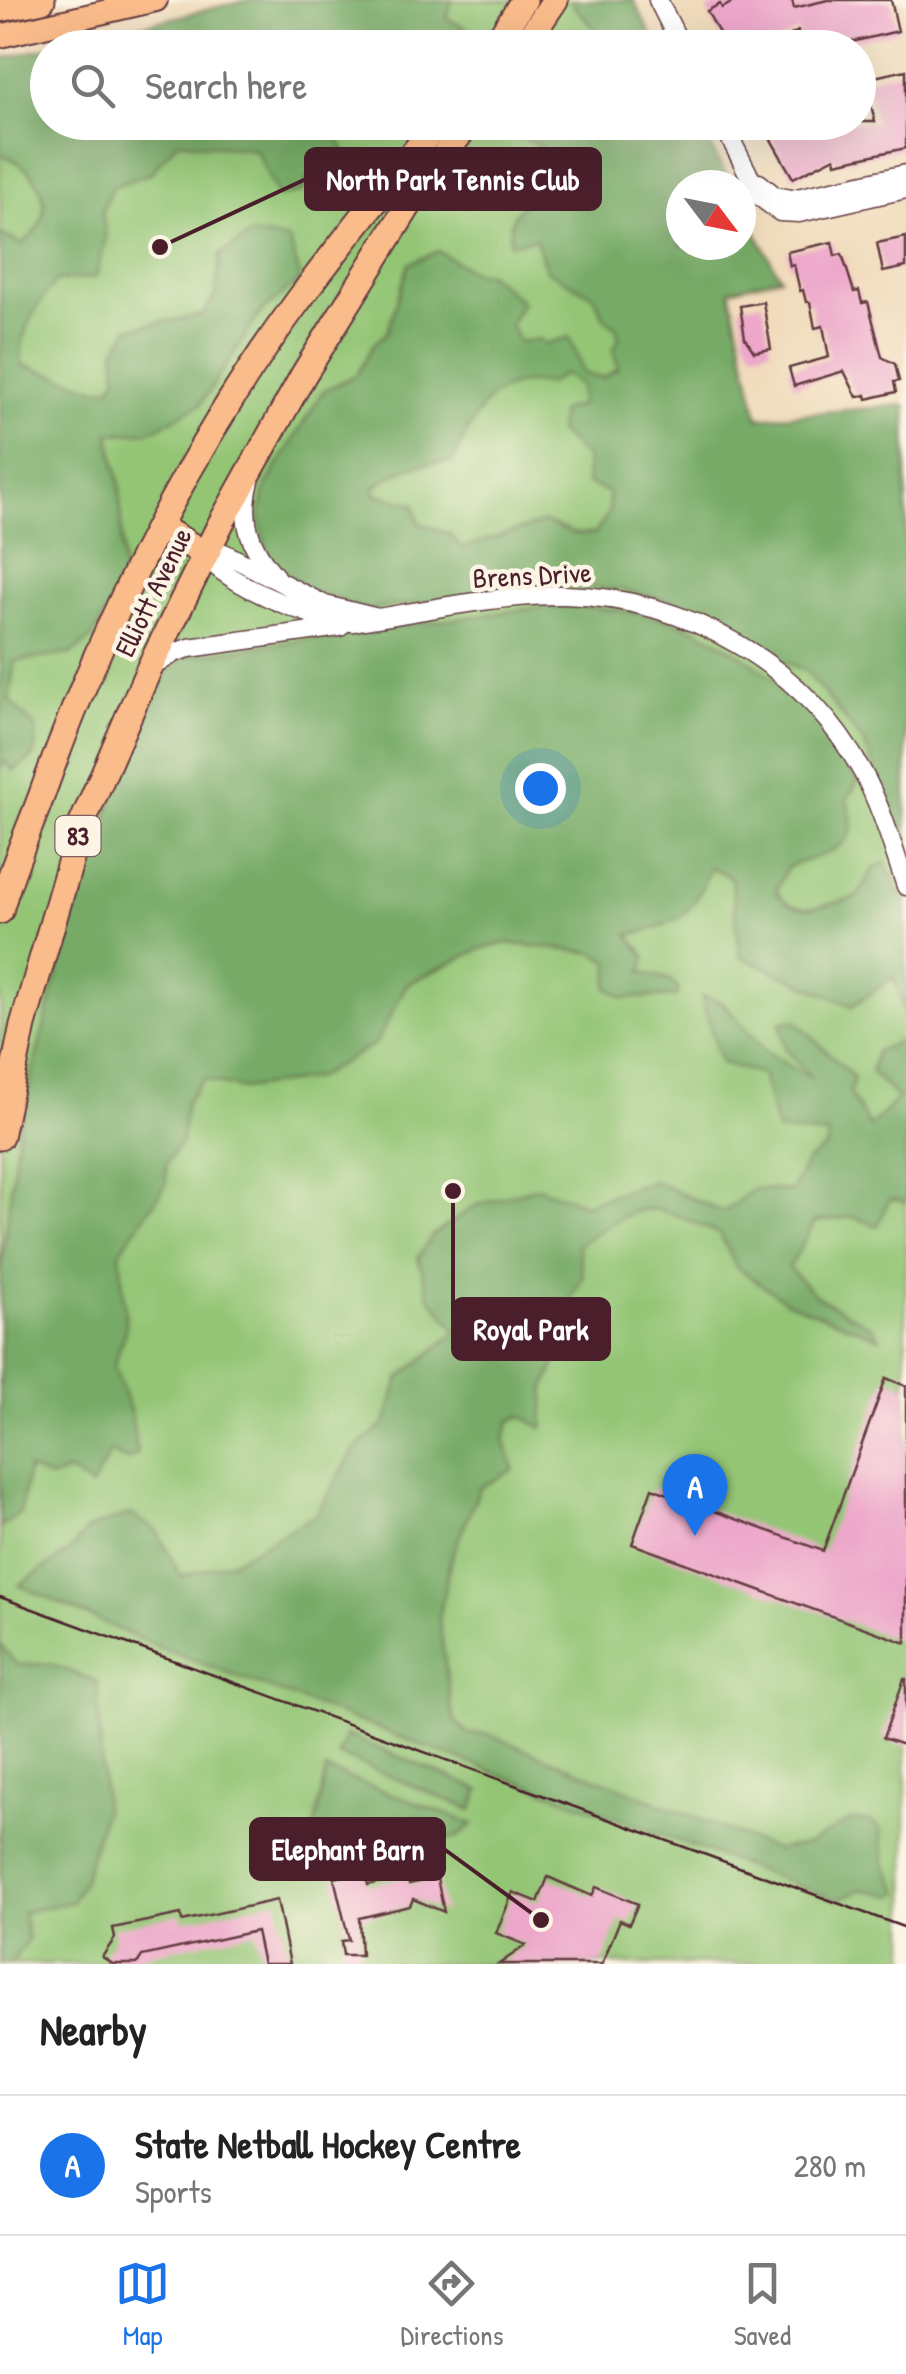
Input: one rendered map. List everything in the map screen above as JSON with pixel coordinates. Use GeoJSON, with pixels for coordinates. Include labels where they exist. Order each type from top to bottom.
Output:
{"type":"FeatureCollection","features":[{"type":"Feature","properties":{"kind":"highway"},"geometry":{"type":"LineString","coordinates":[[0,9],[42,0]]}},
{"type":"Feature","properties":{"kind":"highway"},"geometry":{"type":"LineString","coordinates":[[504,30],[524,0]]}},
{"type":"Feature","properties":{"kind":"highway"},"geometry":{"type":"LineString","coordinates":[[535,30],[555,0]]}},
{"type":"Feature","properties":{"kind":"highway","name":"Elliott Avenue"},"geometry":{"type":"LineString","coordinates":[[0,911],[66,726],[160,527],[230,402],[298,302],[424,140]]}},
{"type":"Feature","properties":{"kind":"highway","name":"Elliott Avenue"},"geometry":{"type":"LineString","coordinates":[[0,1136],[23,1025],[75,845],[149,669],[205,554],[356,286],[455,140]]}},
{"type":"Feature","properties":{"kind":"highway"},"geometry":{"type":"LineString","coordinates":[[160,527],[205,554]]}},
{"type":"Feature","properties":{"kind":"main road"},"geometry":{"type":"LineString","coordinates":[[0,36],[156,0]]}},
{"type":"Feature","properties":{"kind":"street"},"geometry":{"type":"LineString","coordinates":[[731,140],[744,165],[780,212],[794,214],[906,190]]}},
{"type":"Feature","properties":{"kind":"street"},"geometry":{"type":"LineString","coordinates":[[768,197],[808,197],[906,174]]}},
{"type":"Feature","properties":{"kind":"street"},"geometry":{"type":"LineString","coordinates":[[278,422],[251,478],[246,521],[260,557],[286,585]]}},
{"type":"Feature","properties":{"kind":"street","name":"Brens Drive"},"geometry":{"type":"LineString","coordinates":[[205,554],[224,553],[326,605],[374,619]]}},
{"type":"Feature","properties":{"kind":"street","name":"Brens Drive"},"geometry":{"type":"LineString","coordinates":[[205,554],[216,568],[307,614],[338,622],[534,596],[566,596],[634,603],[714,630],[781,674],[837,734],[870,788],[906,886]]}},
{"type":"Feature","properties":{"kind":"street"},"geometry":{"type":"LineString","coordinates":[[149,669],[167,656],[189,648],[374,619]]}},
{"type":"Feature","properties":{"kind":"green space"},"geometry":{"type":"Polygon","coordinates":[[[248,0],[452,0],[447,19],[470,30],[122,30],[248,0]]]}},
{"type":"Feature","properties":{"kind":"green space"},"geometry":{"type":"Polygon","coordinates":[[[346,0],[627,0],[640,30],[216,30],[346,0]]]}},
{"type":"Feature","properties":{"kind":"green space"},"geometry":{"type":"Polygon","coordinates":[[[574,0],[633,0],[649,30],[596,30],[572,4],[574,0]]]}},
{"type":"Feature","properties":{"kind":"green space"},"geometry":{"type":"Polygon","coordinates":[[[30,52],[30,140],[339,140],[366,195],[341,199],[307,178],[303,192],[278,197],[256,150],[178,141],[151,173],[112,187],[102,211],[106,238],[96,277],[56,281],[36,309],[22,343],[23,365],[98,389],[111,387],[117,376],[115,350],[129,328],[203,315],[216,293],[220,255],[252,234],[289,240],[301,279],[260,313],[200,405],[148,432],[109,434],[120,486],[123,580],[92,639],[70,654],[15,661],[9,700],[36,728],[35,755],[14,771],[5,762],[0,768],[0,234],[22,244],[35,232],[44,206],[36,180],[14,160],[0,154],[0,59],[30,52]]]}},
{"type":"Feature","properties":{"kind":"green space"},"geometry":{"type":"Polygon","coordinates":[[[0,79],[30,106],[30,140],[682,140],[682,170],[666,170],[666,260],[756,257],[780,277],[730,290],[758,418],[906,405],[906,1964],[0,1964],[0,79]]]}},
{"type":"Feature","properties":{"kind":"green space"},"geometry":{"type":"Polygon","coordinates":[[[528,140],[707,140],[723,170],[666,170],[666,260],[756,260],[756,233],[780,277],[730,290],[758,418],[906,405],[906,841],[864,743],[805,670],[784,662],[737,630],[679,603],[622,590],[561,585],[363,610],[301,586],[269,559],[259,519],[266,485],[323,391],[357,374],[373,345],[387,332],[409,264],[438,251],[475,273],[488,273],[522,302],[510,325],[520,342],[540,339],[545,344],[569,337],[584,374],[603,378],[618,368],[613,350],[619,339],[616,327],[605,319],[594,296],[546,270],[536,239],[510,243],[515,213],[526,203],[556,196],[563,187],[540,146],[528,140]],[[564,374],[548,384],[511,386],[486,403],[452,462],[401,471],[374,488],[375,494],[414,504],[419,523],[450,534],[462,548],[544,522],[575,534],[595,534],[609,512],[609,493],[586,483],[587,458],[558,432],[561,411],[580,405],[580,385],[564,374]]]}},
{"type":"Feature","properties":{"kind":"green space"},"geometry":{"type":"Polygon","coordinates":[[[576,606],[653,616],[715,639],[786,690],[829,736],[858,782],[847,799],[852,821],[850,834],[837,848],[787,867],[776,891],[793,906],[813,908],[835,903],[857,897],[873,869],[885,863],[906,899],[906,1017],[894,977],[852,1006],[740,956],[731,877],[710,867],[697,897],[681,916],[629,935],[646,957],[642,972],[671,980],[679,990],[676,996],[624,998],[608,988],[610,962],[594,953],[507,943],[480,949],[407,984],[376,1043],[316,1078],[242,1089],[204,1079],[186,1102],[181,1142],[166,1164],[166,1185],[120,1252],[126,1327],[114,1366],[131,1413],[137,1454],[127,1460],[110,1452],[91,1487],[69,1472],[51,1478],[28,1469],[20,1513],[0,1527],[0,1276],[19,1124],[78,894],[149,700],[180,657],[541,607],[576,606]]]}},
{"type":"Feature","properties":{"kind":"green space"},"geometry":{"type":"Polygon","coordinates":[[[701,996],[722,1002],[767,1053],[812,1079],[786,1049],[780,1023],[795,1020],[854,1078],[850,1094],[870,1127],[898,1098],[871,1072],[876,1051],[906,1039],[906,1203],[888,1201],[878,1226],[853,1217],[815,1222],[789,1268],[816,1296],[872,1327],[880,1338],[787,1302],[736,1267],[720,1234],[668,1212],[651,1209],[632,1213],[578,1245],[583,1276],[567,1306],[558,1359],[545,1388],[543,1428],[521,1416],[510,1421],[504,1440],[514,1469],[480,1488],[451,1557],[439,1619],[451,1707],[455,1721],[468,1734],[487,1734],[776,1850],[807,1844],[852,1820],[871,1821],[881,1830],[885,1863],[900,1892],[894,1896],[862,1889],[837,1900],[156,1646],[19,1585],[67,1553],[88,1529],[130,1514],[156,1530],[181,1576],[231,1562],[316,1515],[355,1449],[385,1424],[399,1379],[457,1331],[429,1296],[418,1257],[432,1236],[475,1206],[537,1187],[585,1204],[653,1181],[723,1212],[754,1189],[791,1191],[806,1162],[826,1147],[829,1135],[777,1131],[762,1074],[721,1063],[701,996]]]}},
{"type":"Feature","properties":{"kind":"green space"},"geometry":{"type":"Polygon","coordinates":[[[0,1644],[17,1665],[50,1664],[97,1682],[104,1810],[83,1882],[71,1902],[23,1912],[28,1940],[10,1964],[0,1964],[0,1644]]]}},
{"type":"Feature","properties":{"kind":"green space"},"geometry":{"type":"Polygon","coordinates":[[[346,1735],[480,1790],[472,1810],[338,1755],[346,1735]]]}},
{"type":"Feature","properties":{"kind":"green space"},"geometry":{"type":"Polygon","coordinates":[[[326,1770],[473,1824],[458,1837],[321,1862],[312,1840],[326,1770]]]}},
{"type":"Feature","properties":{"kind":"building"},"geometry":{"type":"Polygon","coordinates":[[[792,0],[794,8],[828,0],[891,0],[898,31],[876,36],[876,30],[717,30],[707,11],[735,1],[792,0]]]}},
{"type":"Feature","properties":{"kind":"building"},"geometry":{"type":"Polygon","coordinates":[[[906,70],[906,148],[836,163],[835,157],[793,178],[771,140],[876,140],[876,77],[906,70]]]}},
{"type":"Feature","properties":{"kind":"building"},"geometry":{"type":"Polygon","coordinates":[[[906,237],[906,267],[883,272],[877,243],[906,237]]]}},
{"type":"Feature","properties":{"kind":"building"},"geometry":{"type":"Polygon","coordinates":[[[832,242],[835,256],[842,254],[854,292],[859,291],[862,303],[868,302],[882,357],[895,364],[899,381],[894,382],[896,392],[867,399],[866,395],[857,397],[844,371],[794,386],[789,368],[829,357],[823,326],[815,328],[810,302],[800,291],[787,252],[832,242]]]}},
{"type":"Feature","properties":{"kind":"building"},"geometry":{"type":"Polygon","coordinates":[[[763,302],[771,349],[754,352],[745,338],[740,306],[763,302]]]}},
{"type":"Feature","properties":{"kind":"building"},"geometry":{"type":"Polygon","coordinates":[[[886,1378],[906,1386],[906,1643],[632,1544],[652,1488],[823,1551],[886,1378]]]}},
{"type":"Feature","properties":{"kind":"building"},"geometry":{"type":"Polygon","coordinates":[[[906,1679],[906,1746],[883,1738],[906,1679]]]}},
{"type":"Feature","properties":{"kind":"building"},"geometry":{"type":"Polygon","coordinates":[[[365,1871],[368,1885],[407,1876],[409,1884],[437,1878],[444,1912],[413,1899],[410,1906],[359,1918],[361,1955],[343,1955],[341,1941],[349,1940],[334,1878],[365,1871]]]}},
{"type":"Feature","properties":{"kind":"building"},"geometry":{"type":"Polygon","coordinates":[[[548,1877],[592,1896],[596,1887],[638,1904],[629,1924],[620,1920],[602,1964],[499,1964],[526,1945],[496,1933],[513,1892],[538,1902],[548,1877]]]}},
{"type":"Feature","properties":{"kind":"building"},"geometry":{"type":"Polygon","coordinates":[[[277,1900],[290,1964],[263,1964],[256,1931],[142,1956],[137,1964],[113,1964],[102,1957],[115,1938],[113,1928],[181,1914],[182,1921],[277,1900]]]}},
{"type":"Feature","properties":{"kind":"tram line"},"geometry":{"type":"LineString","coordinates":[[0,1597],[906,1928]]}},
{"type":"Feature","properties":{"kind":"place","name":"North Park Tennis Club"},"geometry":{"type":"Point","coordinates":[160,247]}},
{"type":"Feature","properties":{"kind":"place","name":"Royal Park"},"geometry":{"type":"Point","coordinates":[453,1191]}},
{"type":"Feature","properties":{"kind":"place","name":"State Netball Hockey Centre"},"geometry":{"type":"Point","coordinates":[695,1536]}},
{"type":"Feature","properties":{"kind":"place","name":"Elephant Barn"},"geometry":{"type":"Point","coordinates":[541,1920]}}]}
